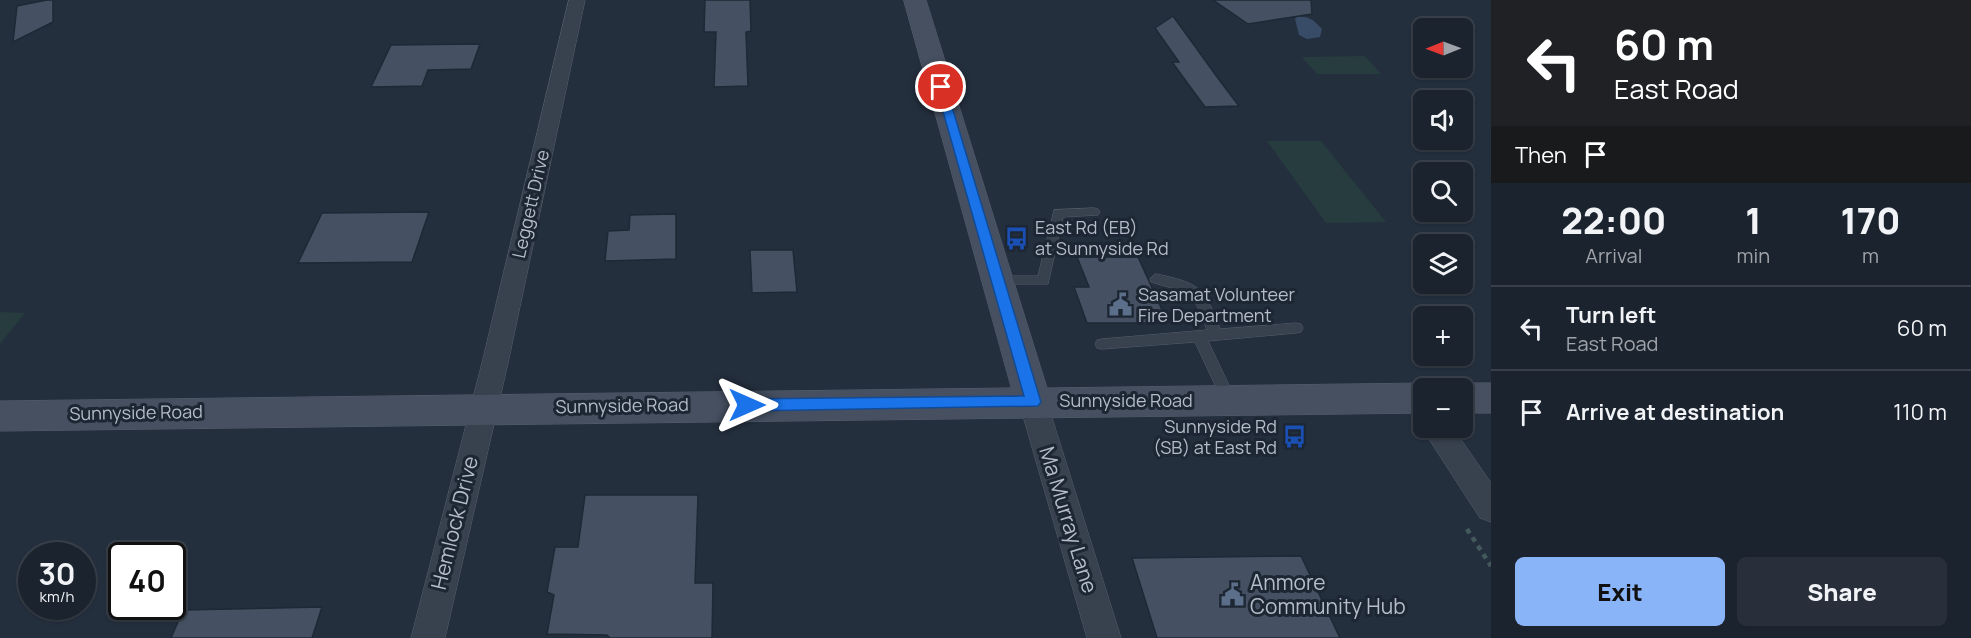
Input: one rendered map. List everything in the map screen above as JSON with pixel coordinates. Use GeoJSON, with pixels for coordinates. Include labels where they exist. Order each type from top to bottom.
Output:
{"type":"FeatureCollection","features":[{"type":"Feature","properties":{"kind":"main road"},"geometry":{"type":"LineString","coordinates":[[915,0],[1000,281],[1033,402]]}},
{"type":"Feature","properties":{"kind":"main road"},"geometry":{"type":"LineString","coordinates":[[1473,398],[1491,398]]}},
{"type":"Feature","properties":{"kind":"main road","name":"Sunnyside Road"},"geometry":{"type":"LineString","coordinates":[[0,416],[1033,402],[1413,401]]}},
{"type":"Feature","properties":{"kind":"street","name":"Leggett Drive"},"geometry":{"type":"LineString","coordinates":[[484,408],[577,0]]}},
{"type":"Feature","properties":{"kind":"street","name":"Ma Murray Lane"},"geometry":{"type":"LineString","coordinates":[[1033,402],[1104,638]]}},
{"type":"Feature","properties":{"kind":"street","name":"Hemlock Drive"},"geometry":{"type":"LineString","coordinates":[[428,638],[484,408]]}},
{"type":"Feature","properties":{"kind":"street"},"geometry":{"type":"LineString","coordinates":[[1444,438],[1491,508]]}},
{"type":"Feature","properties":{"kind":"lane"},"geometry":{"type":"LineString","coordinates":[[1000,281],[1043,281],[1058,213],[1094,212]]}},
{"type":"Feature","properties":{"kind":"lane"},"geometry":{"type":"LineString","coordinates":[[1156,279],[1186,284],[1201,297],[1215,334]]}},
{"type":"Feature","properties":{"kind":"lane"},"geometry":{"type":"LineString","coordinates":[[1102,344],[1296,328]]}},
{"type":"Feature","properties":{"kind":"lane"},"geometry":{"type":"LineString","coordinates":[[1199,336],[1229,400]]}},
{"type":"Feature","properties":{"kind":"green space"},"geometry":{"type":"Polygon","coordinates":[[[1365,56],[1381,74],[1317,74],[1302,57],[1365,56]]]}},
{"type":"Feature","properties":{"kind":"green space"},"geometry":{"type":"Polygon","coordinates":[[[1267,141],[1321,141],[1386,222],[1326,223],[1267,141]]]}},
{"type":"Feature","properties":{"kind":"green space"},"geometry":{"type":"Polygon","coordinates":[[[0,312],[25,313],[0,344],[0,312]]]}},
{"type":"Feature","properties":{"kind":"water"},"geometry":{"type":"Polygon","coordinates":[[[1297,17],[1309,18],[1317,24],[1322,29],[1320,37],[1307,39],[1299,35],[1295,19],[1297,17]]]}},
{"type":"Feature","properties":{"kind":"building"},"geometry":{"type":"Polygon","coordinates":[[[53,0],[53,22],[13,42],[17,6],[53,0]]]}},
{"type":"Feature","properties":{"kind":"building"},"geometry":{"type":"Polygon","coordinates":[[[705,0],[750,0],[751,31],[746,32],[748,86],[714,87],[716,32],[704,32],[705,0]]]}},
{"type":"Feature","properties":{"kind":"building"},"geometry":{"type":"Polygon","coordinates":[[[1213,0],[1311,0],[1312,14],[1248,24],[1213,0]]]}},
{"type":"Feature","properties":{"kind":"building"},"geometry":{"type":"Polygon","coordinates":[[[1173,16],[1239,106],[1205,107],[1172,62],[1179,62],[1155,28],[1173,16]]]}},
{"type":"Feature","properties":{"kind":"building"},"geometry":{"type":"Polygon","coordinates":[[[480,44],[471,69],[428,70],[422,86],[371,87],[391,45],[480,44]]]}},
{"type":"Feature","properties":{"kind":"building"},"geometry":{"type":"Polygon","coordinates":[[[429,212],[412,262],[298,263],[322,213],[429,212]]]}},
{"type":"Feature","properties":{"kind":"building"},"geometry":{"type":"Polygon","coordinates":[[[676,214],[676,259],[605,261],[608,231],[629,230],[630,215],[676,214]]]}},
{"type":"Feature","properties":{"kind":"building"},"geometry":{"type":"Polygon","coordinates":[[[750,250],[793,250],[797,292],[752,293],[750,250]]]}},
{"type":"Feature","properties":{"kind":"building","name":"Sasamat Volunteer Fire Department"},"geometry":{"type":"Polygon","coordinates":[[[1077,257],[1138,257],[1168,323],[1087,323],[1074,287],[1089,287],[1077,257]]]}},
{"type":"Feature","properties":{"kind":"building"},"geometry":{"type":"Polygon","coordinates":[[[585,495],[698,495],[695,583],[713,583],[712,638],[610,638],[607,635],[547,634],[554,595],[547,592],[555,547],[578,547],[585,495]]]}},
{"type":"Feature","properties":{"kind":"building","name":"Anmore Community Hub"},"geometry":{"type":"Polygon","coordinates":[[[1301,556],[1340,638],[1157,638],[1132,558],[1301,556]]]}},
{"type":"Feature","properties":{"kind":"building"},"geometry":{"type":"Polygon","coordinates":[[[322,607],[312,638],[171,638],[179,620],[186,620],[186,610],[322,607]]]}},
{"type":"Feature","properties":{"kind":"place","name":"East Rd (EB) at Sunnyside Rd"},"geometry":{"type":"Point","coordinates":[1017,238]}},
{"type":"Feature","properties":{"kind":"place","name":"Sasamat Volunteer Fire Department"},"geometry":{"type":"Point","coordinates":[1120,305]}},
{"type":"Feature","properties":{"kind":"place","name":"Sunnyside Rd (SB) at East Rd"},"geometry":{"type":"Point","coordinates":[1295,437]}},
{"type":"Feature","properties":{"kind":"place","name":"Anmore Community Hub"},"geometry":{"type":"Point","coordinates":[1232,595]}},
{"type":"Feature","properties":{"kind":"route"},"geometry":{"type":"LineString","coordinates":[[747,405],[1033,402],[1000,281],[941,87]]}}]}
